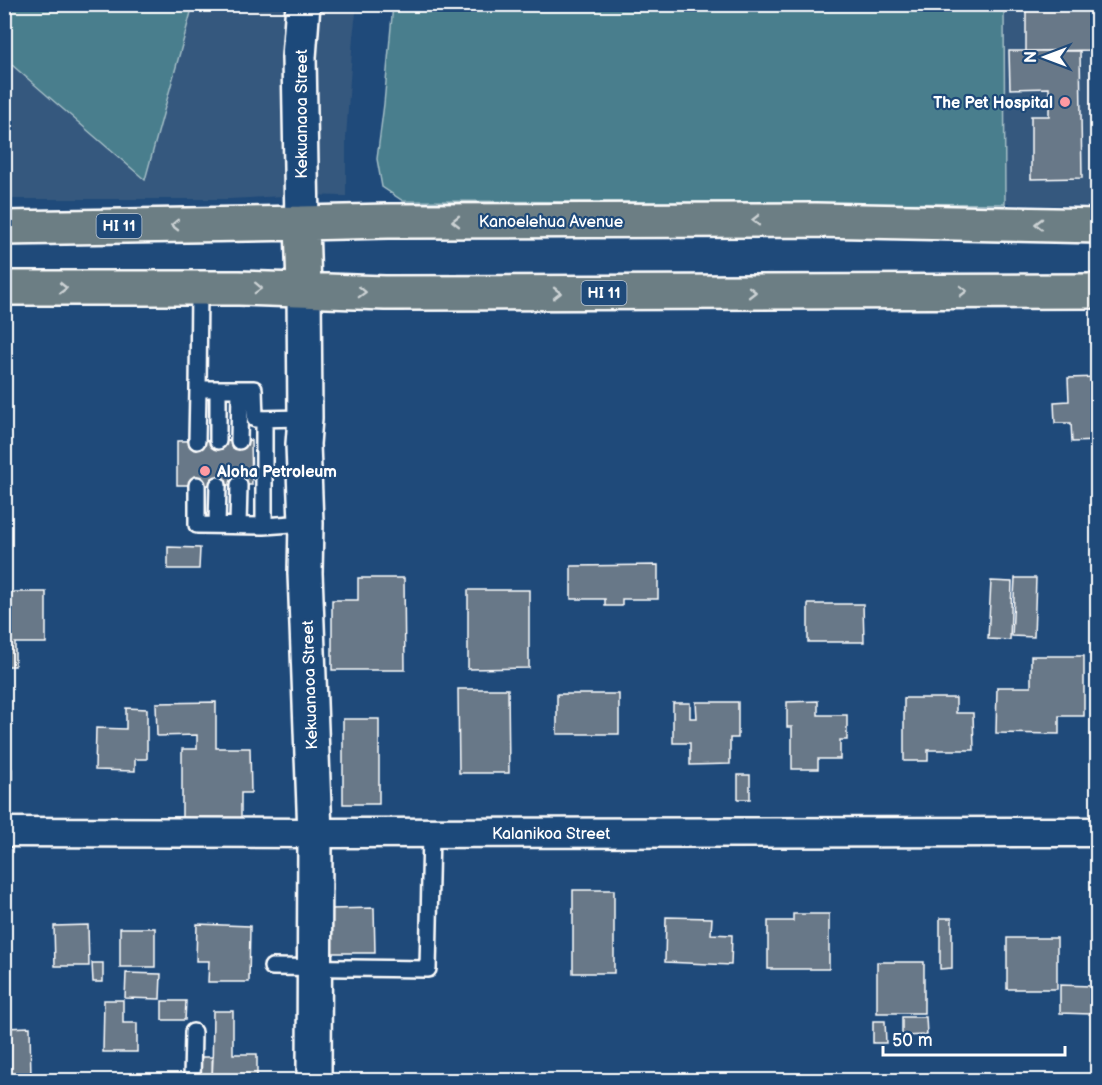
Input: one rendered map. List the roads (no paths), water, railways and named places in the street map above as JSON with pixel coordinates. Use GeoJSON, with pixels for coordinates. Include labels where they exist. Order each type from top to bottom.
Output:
{"type":"FeatureCollection","features":[{"type":"Feature","properties":{"kind":"highway","name":"Kanoelehua Avenue"},"geometry":{"type":"LineString","coordinates":[[4,228],[388,221],[815,220],[1098,226]]}},
{"type":"Feature","properties":{"kind":"highway"},"geometry":{"type":"LineString","coordinates":[[302,224],[304,290]]}},
{"type":"Feature","properties":{"kind":"highway","name":"HI 11"},"geometry":{"type":"LineString","coordinates":[[4,288],[199,288],[385,293],[1098,291]]}},
{"type":"Feature","properties":{"kind":"street","name":"Kekuanaoa Street"},"geometry":{"type":"LineString","coordinates":[[302,224],[299,57],[303,4]]}},
{"type":"Feature","properties":{"kind":"street","name":"Kekuanaoa Street"},"geometry":{"type":"LineString","coordinates":[[304,290],[305,573],[315,833],[314,1080]]}},
{"type":"Feature","properties":{"kind":"street","name":"Kalanikoa Street"},"geometry":{"type":"LineString","coordinates":[[4,832],[1098,832]]}},
{"type":"Feature","properties":{"kind":"lane"},"geometry":{"type":"LineString","coordinates":[[197,441],[199,288]]}},
{"type":"Feature","properties":{"kind":"lane"},"geometry":{"type":"LineString","coordinates":[[198,389],[254,389],[255,419],[305,418]]}},
{"type":"Feature","properties":{"kind":"lane"},"geometry":{"type":"LineString","coordinates":[[218,389],[218,441]]}},
{"type":"Feature","properties":{"kind":"lane"},"geometry":{"type":"LineString","coordinates":[[239,441],[240,390]]}},
{"type":"Feature","properties":{"kind":"lane"},"geometry":{"type":"LineString","coordinates":[[264,419],[264,526]]}},
{"type":"Feature","properties":{"kind":"lane"},"geometry":{"type":"LineString","coordinates":[[197,485],[197,525],[264,526],[306,523]]}},
{"type":"Feature","properties":{"kind":"lane"},"geometry":{"type":"LineString","coordinates":[[217,525],[218,485]]}},
{"type":"Feature","properties":{"kind":"lane"},"geometry":{"type":"LineString","coordinates":[[238,485],[238,525]]}},
{"type":"Feature","properties":{"kind":"lane"},"geometry":{"type":"LineString","coordinates":[[272,967],[428,969],[431,833]]}},
{"type":"Feature","properties":{"kind":"lane"},"geometry":{"type":"LineString","coordinates":[[192,1080],[193,1032]]}},
{"type":"Feature","properties":{"kind":"place","name":"The Pet Hospital"},"geometry":{"type":"Point","coordinates":[1065,102]}},
{"type":"Feature","properties":{"kind":"place","name":"Aloha Petroleum"},"geometry":{"type":"Point","coordinates":[205,471]}}]}
